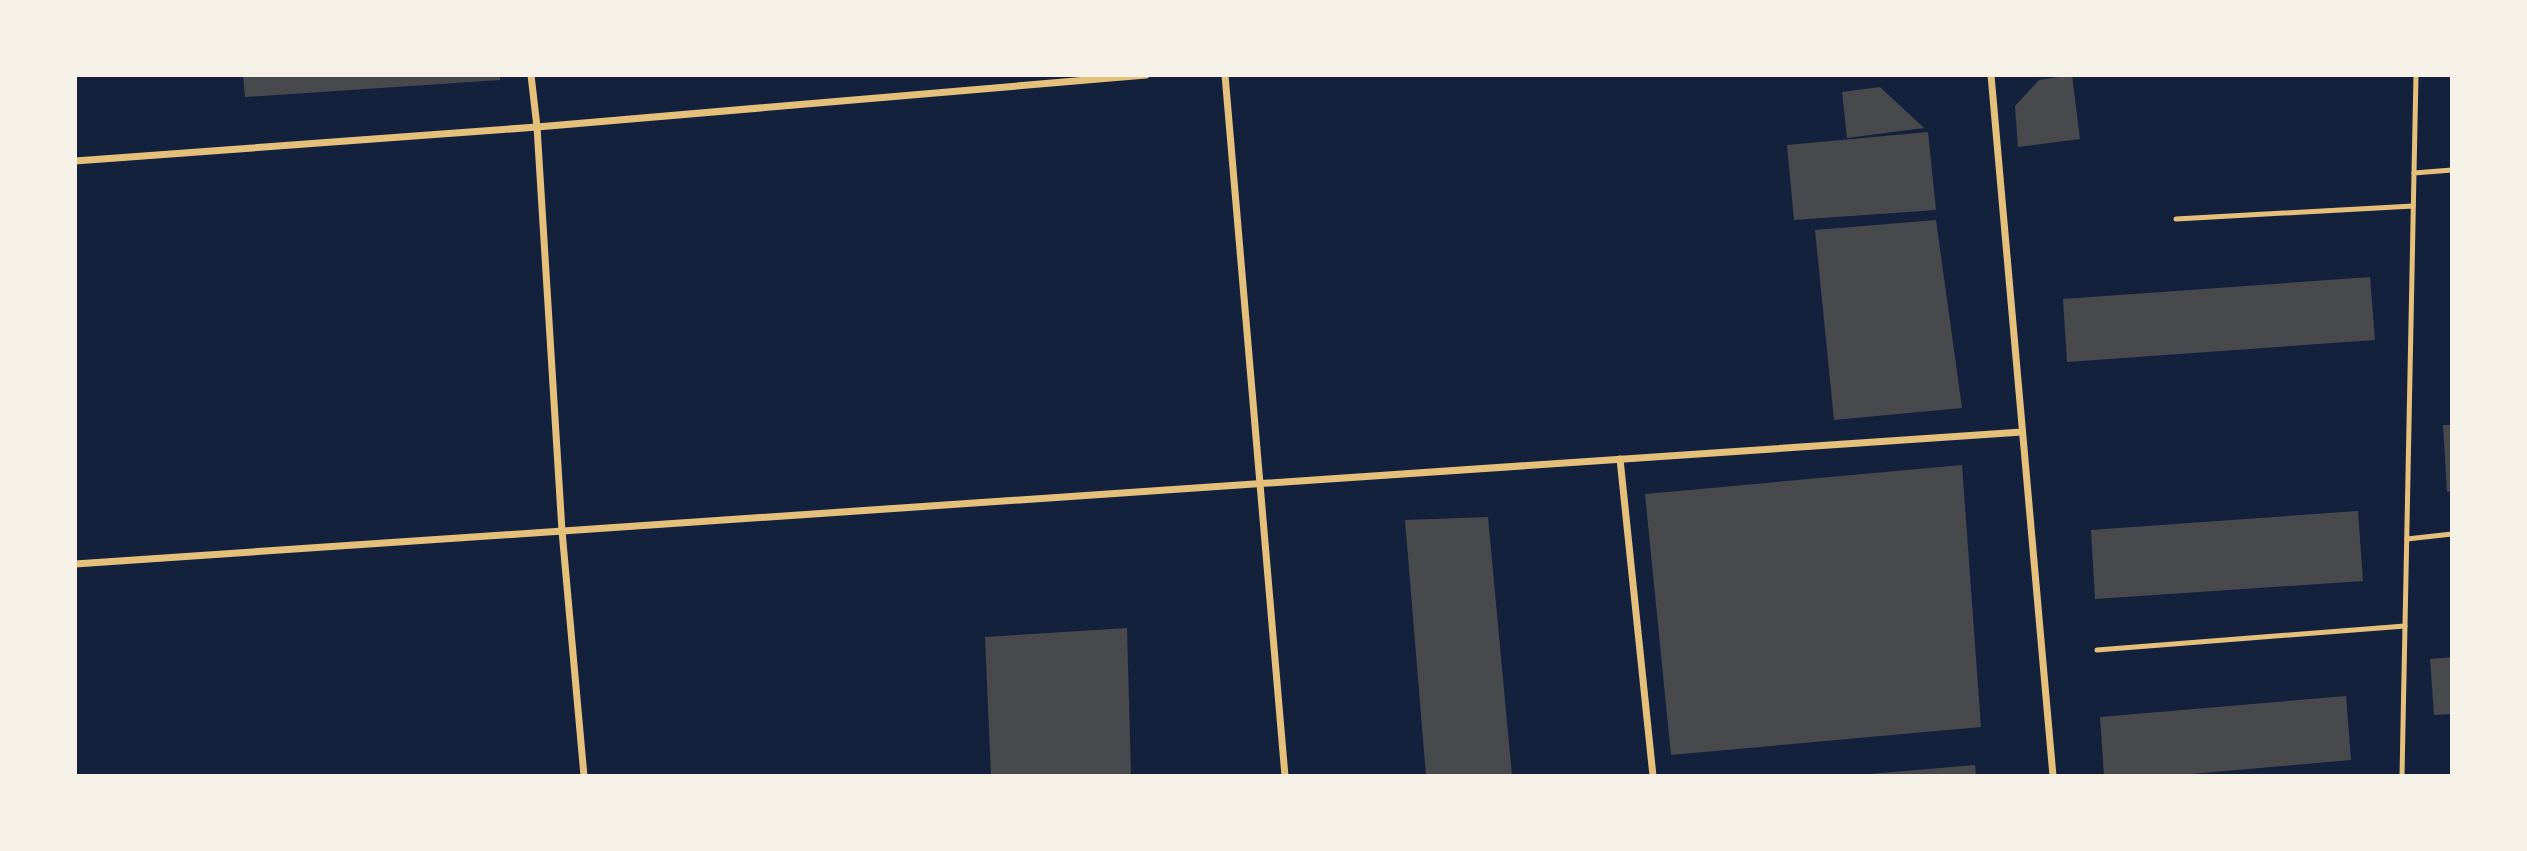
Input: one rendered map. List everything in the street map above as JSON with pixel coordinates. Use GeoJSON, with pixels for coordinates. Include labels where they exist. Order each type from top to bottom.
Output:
{"type":"FeatureCollection","features":[{"type":"Feature","properties":{"kind":"street"},"geometry":{"type":"LineString","coordinates":[[531,75],[537,127],[562,531],[584,776]]}},
{"type":"Feature","properties":{"kind":"street"},"geometry":{"type":"LineString","coordinates":[[75,161],[537,127],[1146,75]]}},
{"type":"Feature","properties":{"kind":"street"},"geometry":{"type":"LineString","coordinates":[[1225,75],[1285,776]]}},
{"type":"Feature","properties":{"kind":"street"},"geometry":{"type":"LineString","coordinates":[[1991,75],[2053,776]]}},
{"type":"Feature","properties":{"kind":"street"},"geometry":{"type":"LineString","coordinates":[[75,564],[2022,432]]}},
{"type":"Feature","properties":{"kind":"street"},"geometry":{"type":"LineString","coordinates":[[1620,459],[1653,776]]}},
{"type":"Feature","properties":{"kind":"lane"},"geometry":{"type":"LineString","coordinates":[[2402,776],[2416,75]]}},
{"type":"Feature","properties":{"kind":"lane"},"geometry":{"type":"LineString","coordinates":[[2414,173],[2452,170]]}},
{"type":"Feature","properties":{"kind":"lane"},"geometry":{"type":"LineString","coordinates":[[2176,219],[2413,206]]}},
{"type":"Feature","properties":{"kind":"lane"},"geometry":{"type":"LineString","coordinates":[[2407,539],[2452,534]]}},
{"type":"Feature","properties":{"kind":"lane"},"geometry":{"type":"LineString","coordinates":[[2097,650],[2405,626]]}},
{"type":"Feature","properties":{"kind":"building"},"geometry":{"type":"Polygon","coordinates":[[[243,75],[500,75],[500,80],[245,97],[243,75]]]}},
{"type":"Feature","properties":{"kind":"building"},"geometry":{"type":"Polygon","coordinates":[[[2072,75],[2080,139],[2018,147],[2015,106],[2039,80],[2072,75]]]}},
{"type":"Feature","properties":{"kind":"building"},"geometry":{"type":"Polygon","coordinates":[[[1880,87],[1924,128],[1847,138],[1842,92],[1880,87]]]}},
{"type":"Feature","properties":{"kind":"building"},"geometry":{"type":"Polygon","coordinates":[[[1928,132],[1936,210],[1794,220],[1787,145],[1928,132]]]}},
{"type":"Feature","properties":{"kind":"building"},"geometry":{"type":"Polygon","coordinates":[[[1936,220],[1962,408],[1834,420],[1815,230],[1936,220]]]}},
{"type":"Feature","properties":{"kind":"building"},"geometry":{"type":"Polygon","coordinates":[[[2370,277],[2375,340],[2067,362],[2063,299],[2370,277]]]}},
{"type":"Feature","properties":{"kind":"building"},"geometry":{"type":"Polygon","coordinates":[[[2443,425],[2452,425],[2452,491],[2447,492],[2443,425]]]}},
{"type":"Feature","properties":{"kind":"building"},"geometry":{"type":"Polygon","coordinates":[[[1962,465],[1981,727],[1671,755],[1645,494],[1962,465]]]}},
{"type":"Feature","properties":{"kind":"building"},"geometry":{"type":"Polygon","coordinates":[[[2358,511],[2363,581],[2095,599],[2091,530],[2358,511]]]}},
{"type":"Feature","properties":{"kind":"building"},"geometry":{"type":"Polygon","coordinates":[[[1488,517],[1512,776],[1426,776],[1405,520],[1488,517]]]}},
{"type":"Feature","properties":{"kind":"building"},"geometry":{"type":"Polygon","coordinates":[[[1127,628],[1131,776],[991,776],[985,637],[1127,628]]]}},
{"type":"Feature","properties":{"kind":"building"},"geometry":{"type":"Polygon","coordinates":[[[2452,657],[2452,714],[2434,715],[2430,659],[2452,657]]]}},
{"type":"Feature","properties":{"kind":"building"},"geometry":{"type":"Polygon","coordinates":[[[2346,696],[2351,760],[2168,776],[2104,776],[2100,717],[2346,696]]]}},
{"type":"Feature","properties":{"kind":"building"},"geometry":{"type":"Polygon","coordinates":[[[1975,765],[1976,776],[1869,776],[1869,774],[1975,765]]]}}]}
